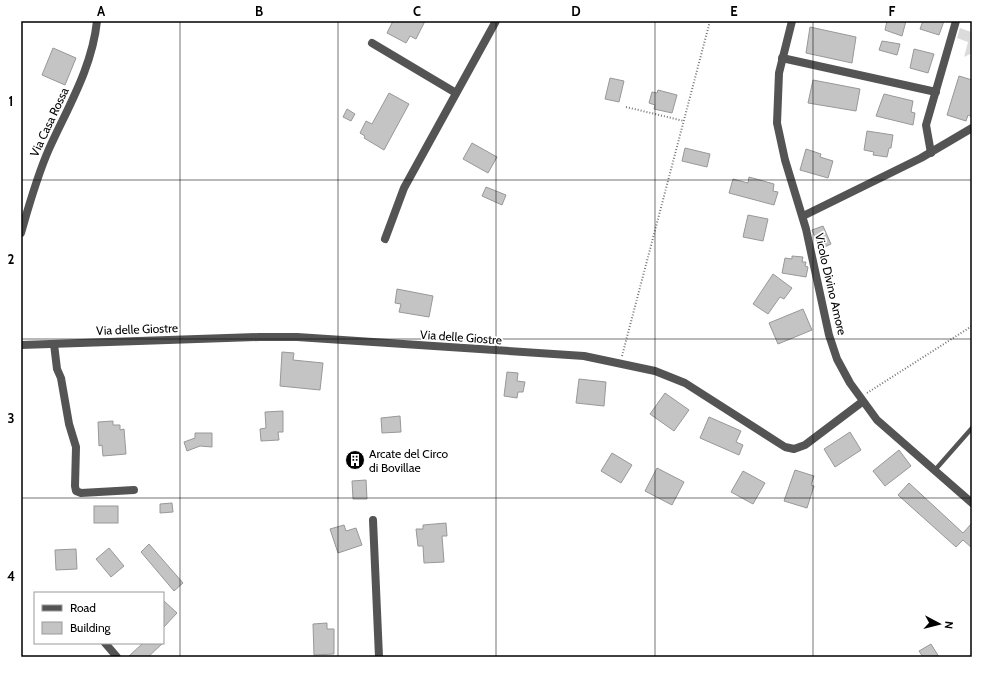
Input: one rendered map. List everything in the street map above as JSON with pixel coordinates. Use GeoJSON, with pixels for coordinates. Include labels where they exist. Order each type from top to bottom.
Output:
{"type":"FeatureCollection","features":[{"type":"Feature","properties":{"kind":"street","name":"Via Casa Rossa"},"geometry":{"type":"LineString","coordinates":[[21,233],[46,156],[88,65],[95,39],[97,21]]}},
{"type":"Feature","properties":{"kind":"street"},"geometry":{"type":"LineString","coordinates":[[385,239],[404,188],[496,21]]}},
{"type":"Feature","properties":{"kind":"street","name":"Vicolo Divino Amore"},"geometry":{"type":"LineString","coordinates":[[792,21],[782,58],[777,89],[777,123],[785,160],[803,216],[829,335],[837,359],[861,400],[882,425],[936,470],[972,503]]}},
{"type":"Feature","properties":{"kind":"street"},"geometry":{"type":"LineString","coordinates":[[931,153],[926,125],[956,21]]}},
{"type":"Feature","properties":{"kind":"street"},"geometry":{"type":"LineString","coordinates":[[372,43],[456,93]]}},
{"type":"Feature","properties":{"kind":"street"},"geometry":{"type":"LineString","coordinates":[[782,58],[936,92]]}},
{"type":"Feature","properties":{"kind":"street"},"geometry":{"type":"LineString","coordinates":[[803,216],[931,153],[972,128]]}},
{"type":"Feature","properties":{"kind":"street","name":"Via delle Giostre"},"geometry":{"type":"LineString","coordinates":[[21,345],[297,337],[564,354],[621,363],[655,371],[676,378],[791,449],[797,449],[805,445],[861,400]]}},
{"type":"Feature","properties":{"kind":"street"},"geometry":{"type":"LineString","coordinates":[[54,344],[57,369],[61,378],[69,424],[76,448],[76,491],[81,493],[134,490]]}},
{"type":"Feature","properties":{"kind":"street"},"geometry":{"type":"LineString","coordinates":[[373,520],[379,657]]}},
{"type":"Feature","properties":{"kind":"street"},"geometry":{"type":"LineString","coordinates":[[106,644],[117,657]]}},
{"type":"Feature","properties":{"kind":"lane"},"geometry":{"type":"LineString","coordinates":[[936,470],[972,428]]}},
{"type":"Feature","properties":{"kind":"path"},"geometry":{"type":"LineString","coordinates":[[621,363],[710,21]]}},
{"type":"Feature","properties":{"kind":"path"},"geometry":{"type":"LineString","coordinates":[[626,107],[684,121]]}},
{"type":"Feature","properties":{"kind":"path"},"geometry":{"type":"LineString","coordinates":[[861,400],[972,326]]}},
{"type":"Feature","properties":{"kind":"shaded area"},"geometry":{"type":"Polygon","coordinates":[[[960,28],[971,32],[972,29],[972,53],[964,57],[968,42],[957,38],[960,28]]]}},
{"type":"Feature","properties":{"kind":"building"},"geometry":{"type":"Polygon","coordinates":[[[393,21],[425,21],[416,39],[410,36],[406,43],[387,33],[393,21]]]}},
{"type":"Feature","properties":{"kind":"building"},"geometry":{"type":"Polygon","coordinates":[[[887,21],[906,21],[902,36],[885,30],[887,21]]]}},
{"type":"Feature","properties":{"kind":"building"},"geometry":{"type":"Polygon","coordinates":[[[923,21],[944,21],[939,35],[920,29],[923,21]]]}},
{"type":"Feature","properties":{"kind":"building"},"geometry":{"type":"Polygon","coordinates":[[[810,27],[856,37],[852,63],[806,53],[810,27]]]}},
{"type":"Feature","properties":{"kind":"building"},"geometry":{"type":"Polygon","coordinates":[[[882,41],[900,44],[897,55],[879,50],[882,41]]]}},
{"type":"Feature","properties":{"kind":"building"},"geometry":{"type":"Polygon","coordinates":[[[53,48],[76,58],[65,85],[42,75],[53,48]]]}},
{"type":"Feature","properties":{"kind":"building"},"geometry":{"type":"Polygon","coordinates":[[[914,49],[934,54],[928,73],[910,68],[914,49]]]}},
{"type":"Feature","properties":{"kind":"building"},"geometry":{"type":"Polygon","coordinates":[[[959,76],[972,80],[972,117],[968,115],[966,121],[947,115],[959,76]]]}},
{"type":"Feature","properties":{"kind":"building"},"geometry":{"type":"Polygon","coordinates":[[[610,78],[624,81],[619,102],[605,99],[610,78]]]}},
{"type":"Feature","properties":{"kind":"building"},"geometry":{"type":"Polygon","coordinates":[[[813,80],[860,89],[856,111],[808,103],[813,80]]]}},
{"type":"Feature","properties":{"kind":"building"},"geometry":{"type":"Polygon","coordinates":[[[658,90],[677,95],[672,113],[654,109],[655,105],[649,103],[652,92],[657,93],[658,90]]]}},
{"type":"Feature","properties":{"kind":"building"},"geometry":{"type":"Polygon","coordinates":[[[389,93],[409,104],[384,150],[364,138],[365,136],[360,133],[366,121],[372,124],[389,93]]]}},
{"type":"Feature","properties":{"kind":"building"},"geometry":{"type":"Polygon","coordinates":[[[884,94],[913,101],[911,112],[915,113],[913,125],[876,116],[884,94]]]}},
{"type":"Feature","properties":{"kind":"building"},"geometry":{"type":"Polygon","coordinates":[[[347,109],[355,114],[351,121],[343,117],[347,109]]]}},
{"type":"Feature","properties":{"kind":"building"},"geometry":{"type":"Polygon","coordinates":[[[867,131],[893,135],[891,148],[889,148],[887,157],[873,155],[874,152],[864,150],[867,131]]]}},
{"type":"Feature","properties":{"kind":"building"},"geometry":{"type":"Polygon","coordinates":[[[472,143],[497,157],[488,173],[463,159],[472,143]]]}},
{"type":"Feature","properties":{"kind":"building"},"geometry":{"type":"Polygon","coordinates":[[[685,148],[710,154],[707,167],[682,161],[685,148]]]}},
{"type":"Feature","properties":{"kind":"building"},"geometry":{"type":"Polygon","coordinates":[[[806,149],[821,154],[820,157],[833,161],[828,178],[800,170],[806,149]]]}},
{"type":"Feature","properties":{"kind":"building"},"geometry":{"type":"Polygon","coordinates":[[[749,177],[774,184],[773,191],[778,192],[774,205],[729,193],[733,179],[748,183],[749,177]]]}},
{"type":"Feature","properties":{"kind":"building"},"geometry":{"type":"Polygon","coordinates":[[[486,187],[506,195],[502,205],[482,196],[486,187]]]}},
{"type":"Feature","properties":{"kind":"building"},"geometry":{"type":"Polygon","coordinates":[[[748,215],[768,219],[763,241],[743,237],[748,215]]]}},
{"type":"Feature","properties":{"kind":"building"},"geometry":{"type":"Polygon","coordinates":[[[823,226],[831,244],[820,249],[812,230],[823,226]]]}},
{"type":"Feature","properties":{"kind":"building"},"geometry":{"type":"Polygon","coordinates":[[[792,256],[803,257],[802,262],[806,262],[805,266],[808,267],[806,277],[782,273],[785,258],[792,259],[792,256]]]}},
{"type":"Feature","properties":{"kind":"building"},"geometry":{"type":"Polygon","coordinates":[[[773,274],[792,288],[784,299],[780,297],[768,314],[753,304],[773,274]]]}},
{"type":"Feature","properties":{"kind":"building"},"geometry":{"type":"Polygon","coordinates":[[[397,289],[433,296],[429,317],[399,312],[401,304],[395,303],[397,289]]]}},
{"type":"Feature","properties":{"kind":"building"},"geometry":{"type":"Polygon","coordinates":[[[803,309],[812,330],[778,344],[769,323],[803,309]]]}},
{"type":"Feature","properties":{"kind":"building"},"geometry":{"type":"Polygon","coordinates":[[[282,352],[294,353],[293,360],[323,363],[320,390],[280,386],[282,352]]]}},
{"type":"Feature","properties":{"kind":"building"},"geometry":{"type":"Polygon","coordinates":[[[507,372],[518,373],[517,381],[525,382],[523,392],[518,392],[517,398],[504,396],[507,372]]]}},
{"type":"Feature","properties":{"kind":"building"},"geometry":{"type":"Polygon","coordinates":[[[579,379],[606,382],[604,406],[576,403],[579,379]]]}},
{"type":"Feature","properties":{"kind":"building"},"geometry":{"type":"Polygon","coordinates":[[[665,393],[689,410],[674,431],[650,414],[665,393]]]}},
{"type":"Feature","properties":{"kind":"building"},"geometry":{"type":"Polygon","coordinates":[[[283,411],[283,432],[278,432],[279,440],[261,441],[260,429],[266,428],[265,412],[283,411]]]}},
{"type":"Feature","properties":{"kind":"building"},"geometry":{"type":"Polygon","coordinates":[[[400,416],[401,432],[382,433],[381,418],[400,416]]]}},
{"type":"Feature","properties":{"kind":"building"},"geometry":{"type":"Polygon","coordinates":[[[709,417],[741,431],[736,442],[743,445],[739,455],[700,438],[709,417]]]}},
{"type":"Feature","properties":{"kind":"building"},"geometry":{"type":"Polygon","coordinates":[[[113,421],[113,425],[120,425],[120,430],[124,429],[126,454],[103,456],[102,445],[99,446],[98,422],[113,421]]]}},
{"type":"Feature","properties":{"kind":"building"},"geometry":{"type":"Polygon","coordinates":[[[850,432],[861,450],[835,467],[824,449],[850,432]]]}},
{"type":"Feature","properties":{"kind":"building"},"geometry":{"type":"Polygon","coordinates":[[[195,433],[212,433],[212,447],[200,446],[187,451],[184,442],[195,438],[195,433]]]}},
{"type":"Feature","properties":{"kind":"building"},"geometry":{"type":"Polygon","coordinates":[[[899,450],[911,466],[885,486],[873,471],[899,450]]]}},
{"type":"Feature","properties":{"kind":"building"},"geometry":{"type":"Polygon","coordinates":[[[612,453],[632,465],[621,483],[601,471],[612,453]]]}},
{"type":"Feature","properties":{"kind":"building"},"geometry":{"type":"Polygon","coordinates":[[[657,468],[684,482],[672,505],[645,491],[657,468]]]}},
{"type":"Feature","properties":{"kind":"building"},"geometry":{"type":"Polygon","coordinates":[[[795,470],[814,476],[811,485],[814,486],[807,508],[784,501],[795,470]]]}},
{"type":"Feature","properties":{"kind":"building"},"geometry":{"type":"Polygon","coordinates":[[[743,471],[765,483],[753,504],[731,492],[743,471]]]}},
{"type":"Feature","properties":{"kind":"building"},"geometry":{"type":"Polygon","coordinates":[[[366,480],[367,499],[353,499],[352,481],[366,480]]]}},
{"type":"Feature","properties":{"kind":"building"},"geometry":{"type":"Polygon","coordinates":[[[909,483],[963,533],[972,523],[972,548],[963,540],[956,547],[898,495],[909,483]]]}},
{"type":"Feature","properties":{"kind":"building"},"geometry":{"type":"Polygon","coordinates":[[[172,503],[173,512],[160,513],[160,504],[172,503]]]}},
{"type":"Feature","properties":{"kind":"building"},"geometry":{"type":"Polygon","coordinates":[[[94,506],[118,506],[118,523],[94,523],[94,506]]]}},
{"type":"Feature","properties":{"kind":"building"},"geometry":{"type":"Polygon","coordinates":[[[446,523],[447,536],[442,536],[444,562],[424,563],[423,546],[418,546],[416,529],[423,529],[423,525],[446,523]]]}},
{"type":"Feature","properties":{"kind":"building"},"geometry":{"type":"Polygon","coordinates":[[[344,525],[346,531],[356,528],[362,545],[338,553],[330,529],[344,525]]]}},
{"type":"Feature","properties":{"kind":"building"},"geometry":{"type":"Polygon","coordinates":[[[149,544],[183,583],[174,591],[141,552],[149,544]]]}},
{"type":"Feature","properties":{"kind":"building"},"geometry":{"type":"Polygon","coordinates":[[[109,548],[124,566],[111,577],[96,559],[109,548]]]}},
{"type":"Feature","properties":{"kind":"building"},"geometry":{"type":"Polygon","coordinates":[[[76,549],[77,569],[56,570],[55,550],[76,549]]]}},
{"type":"Feature","properties":{"kind":"building"},"geometry":{"type":"Polygon","coordinates":[[[164,601],[177,613],[164,627],[164,601]]]}},
{"type":"Feature","properties":{"kind":"building"},"geometry":{"type":"Polygon","coordinates":[[[327,623],[327,629],[334,629],[334,654],[314,655],[313,624],[327,623]]]}},
{"type":"Feature","properties":{"kind":"building"},"geometry":{"type":"Polygon","coordinates":[[[142,644],[162,644],[148,657],[128,657],[142,644]]]}},
{"type":"Feature","properties":{"kind":"building"},"geometry":{"type":"Polygon","coordinates":[[[931,644],[939,657],[923,657],[919,651],[931,644]]]}},
{"type":"Feature","properties":{"kind":"place","name":"Arcate del Circo di Bovillae"},"geometry":{"type":"Point","coordinates":[355,460]}}]}
